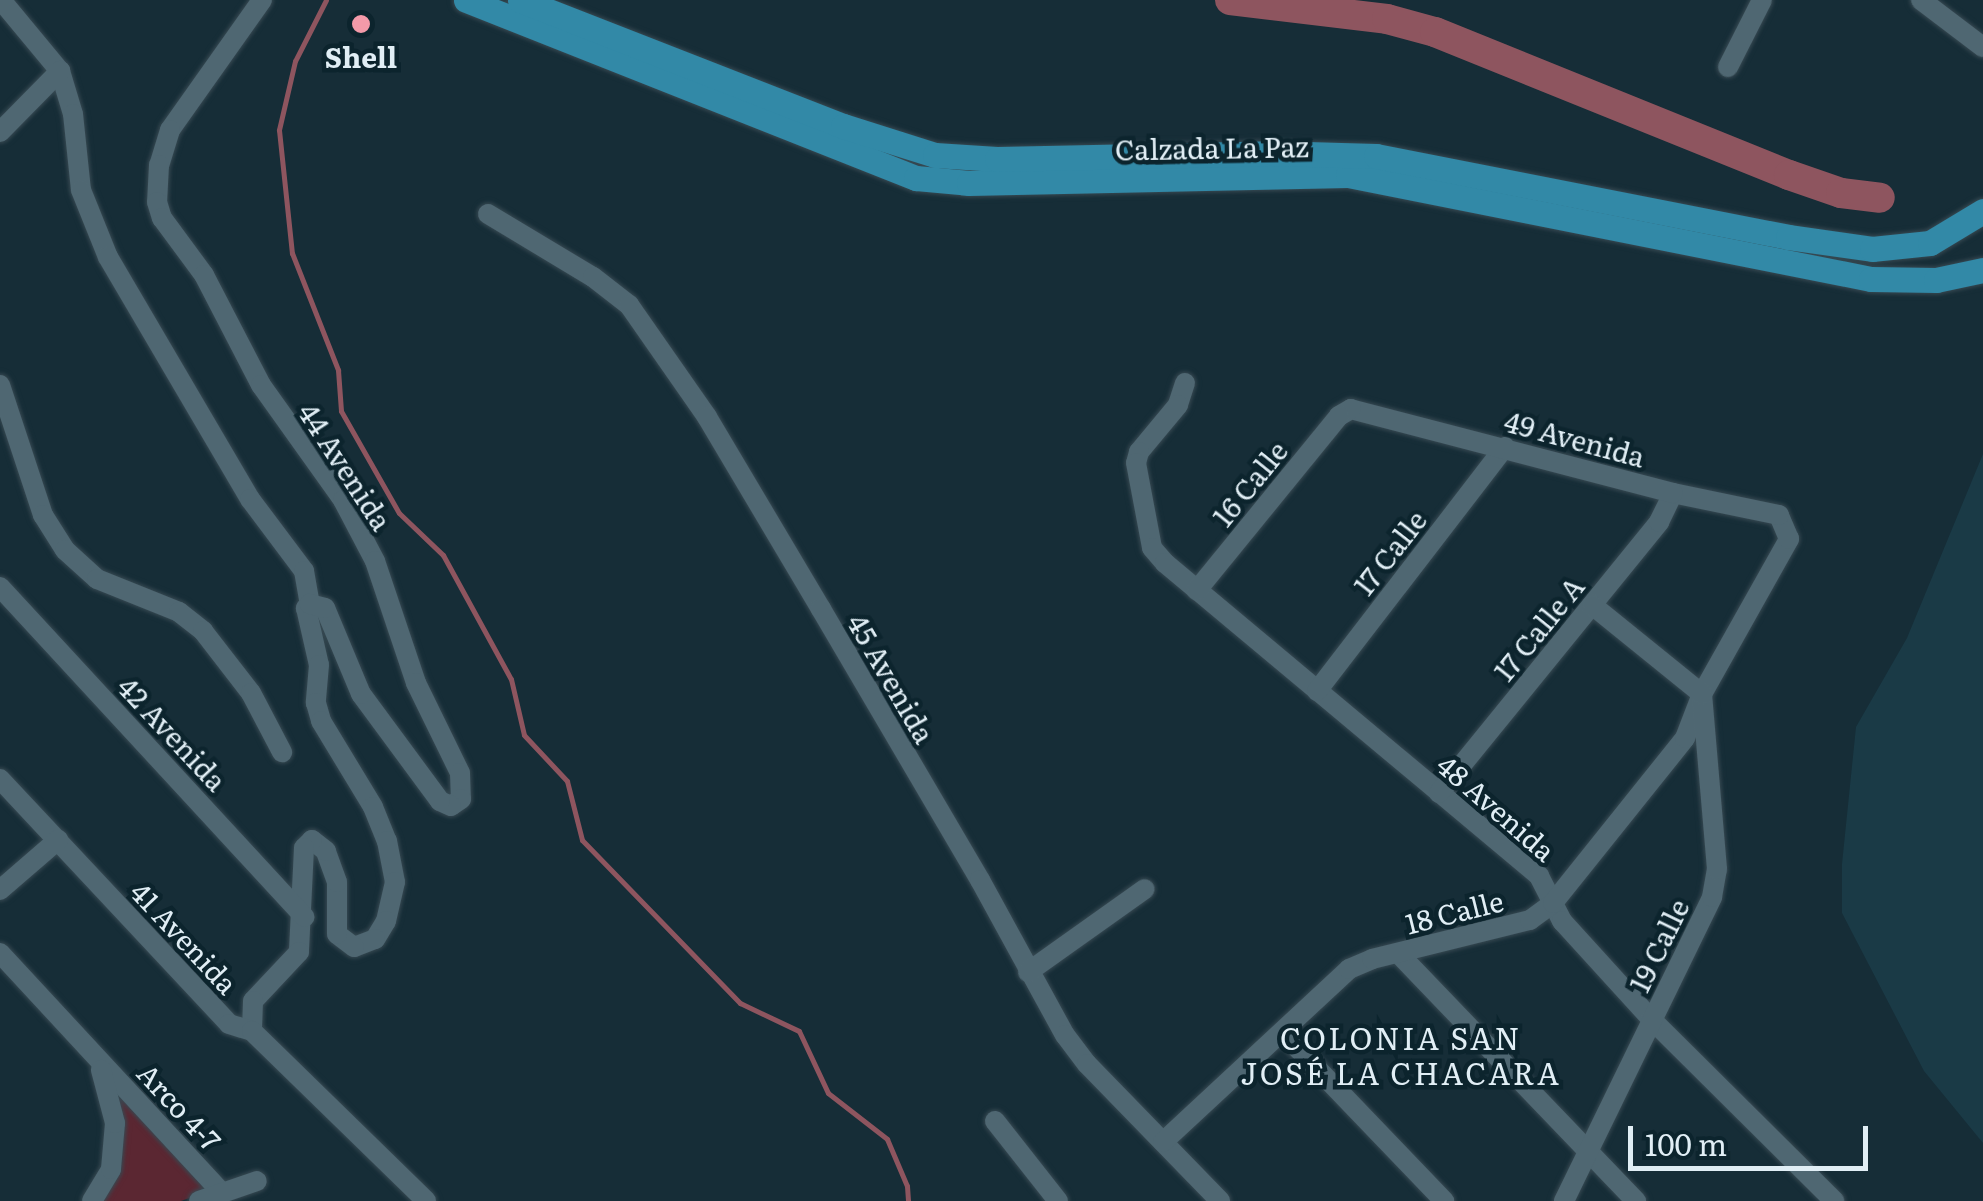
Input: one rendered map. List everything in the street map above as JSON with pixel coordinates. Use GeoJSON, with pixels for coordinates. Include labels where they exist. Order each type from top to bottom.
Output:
{"type":"FeatureCollection","features":[{"type":"Feature","properties":{"kind":"main road","name":"Calzada La Paz"},"geometry":{"type":"LineString","coordinates":[[466,0],[878,167],[916,178],[969,183],[1348,175],[1871,279],[1910,282],[1983,270]]}},
{"type":"Feature","properties":{"kind":"main road","name":"Calzada La Paz"},"geometry":{"type":"LineString","coordinates":[[520,0],[842,126],[935,155],[997,159],[1272,153],[1376,156],[1788,237],[1872,249],[1930,243],[1983,211]]}},
{"type":"Feature","properties":{"kind":"main road"},"geometry":{"type":"LineString","coordinates":[[1872,249],[1905,262],[1958,248],[1983,231]]}},
{"type":"Feature","properties":{"kind":"street","name":"44 Avenida"},"geometry":{"type":"LineString","coordinates":[[1,0],[60,71],[72,114],[81,190],[108,257],[250,499],[304,571],[310,604]]}},
{"type":"Feature","properties":{"kind":"street","name":"44 Avenida"},"geometry":{"type":"LineString","coordinates":[[262,0],[170,130],[159,165],[157,202],[162,218],[204,275],[261,384],[343,500],[375,561],[416,683],[460,773],[461,799],[451,806],[440,801],[361,694],[325,608],[310,604]]}},
{"type":"Feature","properties":{"kind":"street"},"geometry":{"type":"LineString","coordinates":[[1728,67],[1762,0]]}},
{"type":"Feature","properties":{"kind":"street"},"geometry":{"type":"LineString","coordinates":[[1921,0],[1983,47]]}},
{"type":"Feature","properties":{"kind":"street"},"geometry":{"type":"LineString","coordinates":[[0,132],[60,71]]}},
{"type":"Feature","properties":{"kind":"street"},"geometry":{"type":"LineString","coordinates":[[1930,243],[1983,196]]}},
{"type":"Feature","properties":{"kind":"street","name":"45 Avenida"},"geometry":{"type":"LineString","coordinates":[[488,214],[593,277],[629,305],[706,417],[980,880],[1076,1052],[1220,1201]]}},
{"type":"Feature","properties":{"kind":"street","name":"48 Avenida"},"geometry":{"type":"LineString","coordinates":[[1185,383],[1178,405],[1139,452],[1136,463],[1152,548],[1539,876],[1562,921],[1652,1020],[1834,1201]]}},
{"type":"Feature","properties":{"kind":"street"},"geometry":{"type":"LineString","coordinates":[[0,385],[42,515],[65,550],[97,578],[178,612],[203,631],[251,692],[282,752]]}},
{"type":"Feature","properties":{"kind":"street","name":"49 Avenida"},"geometry":{"type":"LineString","coordinates":[[1345,412],[1351,409],[1673,493],[1780,516],[1786,526]]}},
{"type":"Feature","properties":{"kind":"street","name":"16 Calle"},"geometry":{"type":"LineString","coordinates":[[1197,590],[1345,412]]}},
{"type":"Feature","properties":{"kind":"street","name":"17 Calle"},"geometry":{"type":"LineString","coordinates":[[1317,691],[1505,448]]}},
{"type":"Feature","properties":{"kind":"street","name":"17 Calle A"},"geometry":{"type":"LineString","coordinates":[[1439,793],[1658,522],[1673,493]]}},
{"type":"Feature","properties":{"kind":"street","name":"18 Calle"},"geometry":{"type":"LineString","coordinates":[[1163,1142],[1349,969],[1530,920],[1553,903],[1684,738],[1702,694],[1789,539],[1786,526]]}},
{"type":"Feature","properties":{"kind":"street","name":"42 Avenida"},"geometry":{"type":"LineString","coordinates":[[0,587],[304,917]]}},
{"type":"Feature","properties":{"kind":"street","name":"44 Avenida"},"geometry":{"type":"LineString","coordinates":[[304,917],[304,848],[312,840],[330,860],[337,882],[337,934],[344,943],[366,945],[375,939],[386,920],[396,882],[373,807],[321,720],[316,703],[319,664],[306,608],[310,604]]}},
{"type":"Feature","properties":{"kind":"street"},"geometry":{"type":"LineString","coordinates":[[1592,605],[1702,694]]}},
{"type":"Feature","properties":{"kind":"street","name":"19 Calle"},"geometry":{"type":"LineString","coordinates":[[1564,1201],[1716,884],[1702,694]]}},
{"type":"Feature","properties":{"kind":"street","name":"41 Avenida"},"geometry":{"type":"LineString","coordinates":[[0,779],[230,1024],[252,1032],[426,1201]]}},
{"type":"Feature","properties":{"kind":"street"},"geometry":{"type":"LineString","coordinates":[[0,890],[58,840]]}},
{"type":"Feature","properties":{"kind":"street"},"geometry":{"type":"LineString","coordinates":[[1028,972],[1145,888]]}},
{"type":"Feature","properties":{"kind":"street"},"geometry":{"type":"LineString","coordinates":[[252,1032],[253,1001],[299,952],[304,917]]}},
{"type":"Feature","properties":{"kind":"street","name":"Arco 4-7"},"geometry":{"type":"LineString","coordinates":[[0,953],[222,1193]]}},
{"type":"Feature","properties":{"kind":"street"},"geometry":{"type":"LineString","coordinates":[[1398,953],[1636,1201]]}},
{"type":"Feature","properties":{"kind":"street"},"geometry":{"type":"LineString","coordinates":[[1284,1033],[1444,1201]]}},
{"type":"Feature","properties":{"kind":"street","name":"Arco 4-7"},"geometry":{"type":"LineString","coordinates":[[92,1201],[111,1169],[115,1123],[96,1057]]}},
{"type":"Feature","properties":{"kind":"street"},"geometry":{"type":"LineString","coordinates":[[995,1122],[1058,1201]]}},
{"type":"Feature","properties":{"kind":"street"},"geometry":{"type":"LineString","coordinates":[[199,1201],[257,1180]]}},
{"type":"Feature","properties":{"kind":"shaded area"},"geometry":{"type":"Polygon","coordinates":[[[1983,454],[1983,1143],[1924,1071],[1842,913],[1842,864],[1856,727],[1907,638],[1983,454]]]}},
{"type":"Feature","properties":{"kind":"shaded area"},"geometry":{"type":"Polygon","coordinates":[[[114,1082],[212,1190],[181,1201],[101,1201],[114,1082]]]}},
{"type":"Feature","properties":{"kind":"waterway"},"geometry":{"type":"LineString","coordinates":[[326,0],[295,61],[279,130],[292,253],[338,370],[341,411],[399,513],[443,555],[511,679],[524,735],[567,781],[582,840],[740,1003],[799,1031],[828,1093],[887,1139],[907,1186],[908,1201]]}},
{"type":"Feature","properties":{"kind":"waterway"},"geometry":{"type":"LineString","coordinates":[[1230,0],[1387,19],[1435,32],[1789,175],[1841,193],[1880,198]]}},
{"type":"Feature","properties":{"kind":"place","name":"Shell"},"geometry":{"type":"Point","coordinates":[361,24]}},
{"type":"Feature","properties":{"kind":"district","name":"COLONIA SAN JOSÉ LA CHACARA"},"geometry":{"type":"Point","coordinates":[1401,1054]}}]}
